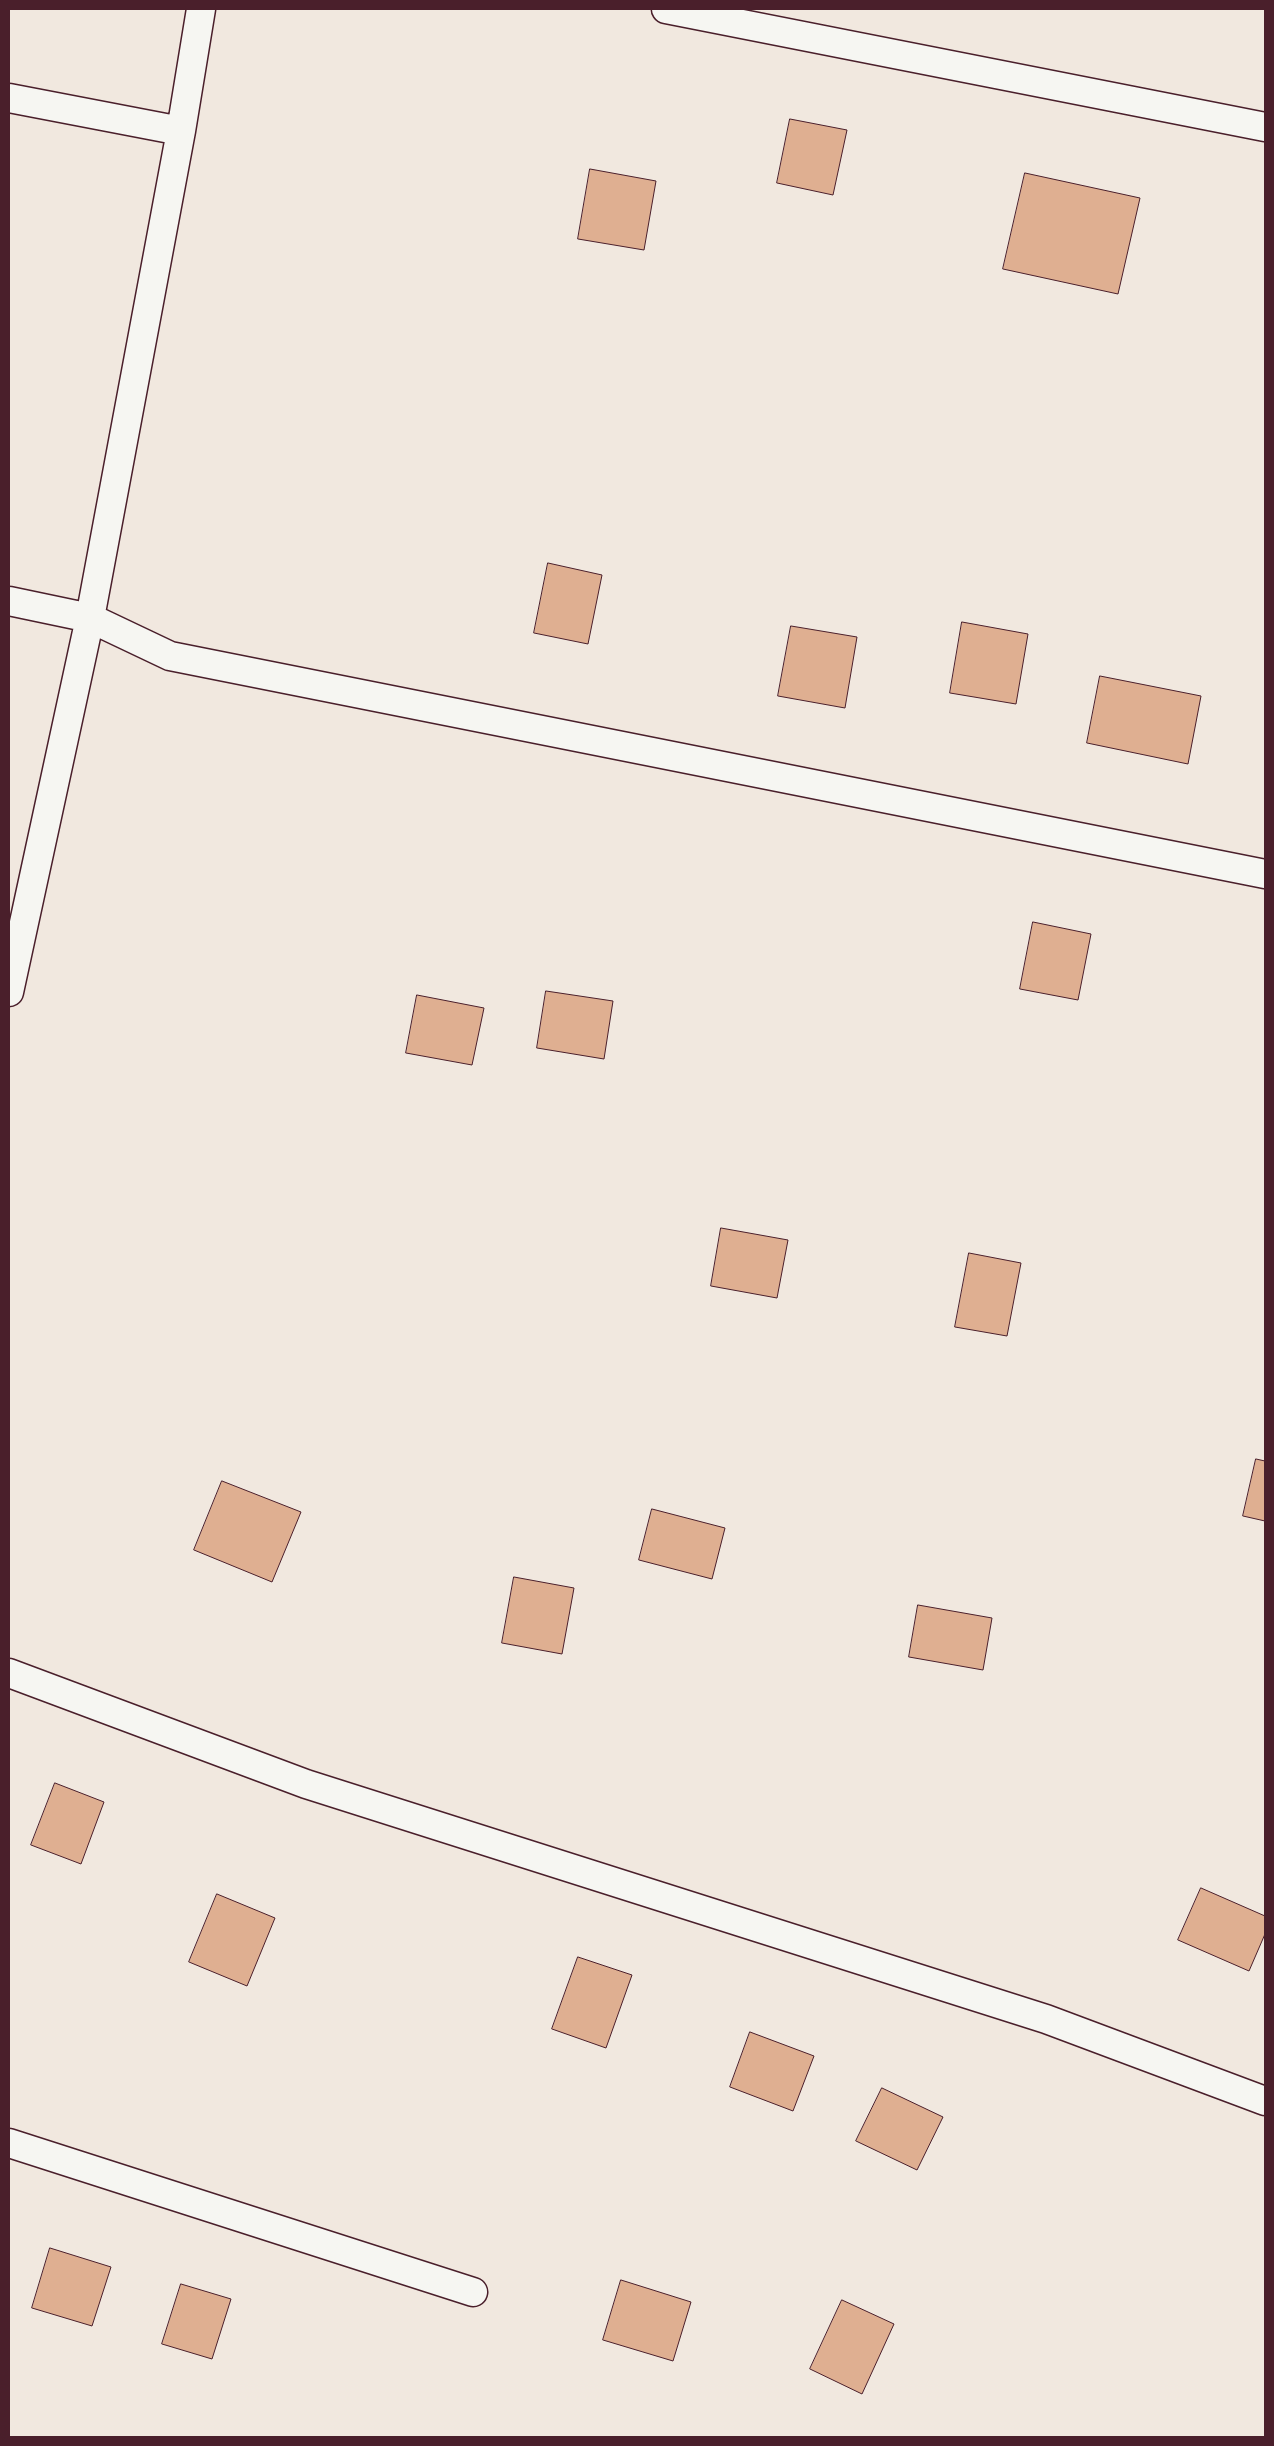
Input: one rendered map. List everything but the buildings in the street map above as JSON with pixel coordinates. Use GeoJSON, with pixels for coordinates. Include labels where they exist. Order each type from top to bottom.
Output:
{"type":"FeatureCollection","features":[{"type":"Feature","properties":{"kind":"street"},"geometry":{"type":"LineString","coordinates":[[9,992],[90,618],[181,131],[201,9]]}},
{"type":"Feature","properties":{"kind":"street"},"geometry":{"type":"LineString","coordinates":[[666,9],[1265,127]]}},
{"type":"Feature","properties":{"kind":"street"},"geometry":{"type":"LineString","coordinates":[[9,98],[181,131]]}},
{"type":"Feature","properties":{"kind":"street"},"geometry":{"type":"LineString","coordinates":[[9,601],[90,618],[170,656],[1265,874]]}},
{"type":"Feature","properties":{"kind":"street"},"geometry":{"type":"LineString","coordinates":[[9,1674],[306,1784],[1046,2019],[1265,2101]]}},
{"type":"Feature","properties":{"kind":"street"},"geometry":{"type":"LineString","coordinates":[[9,2142],[473,2292]]}}]}
